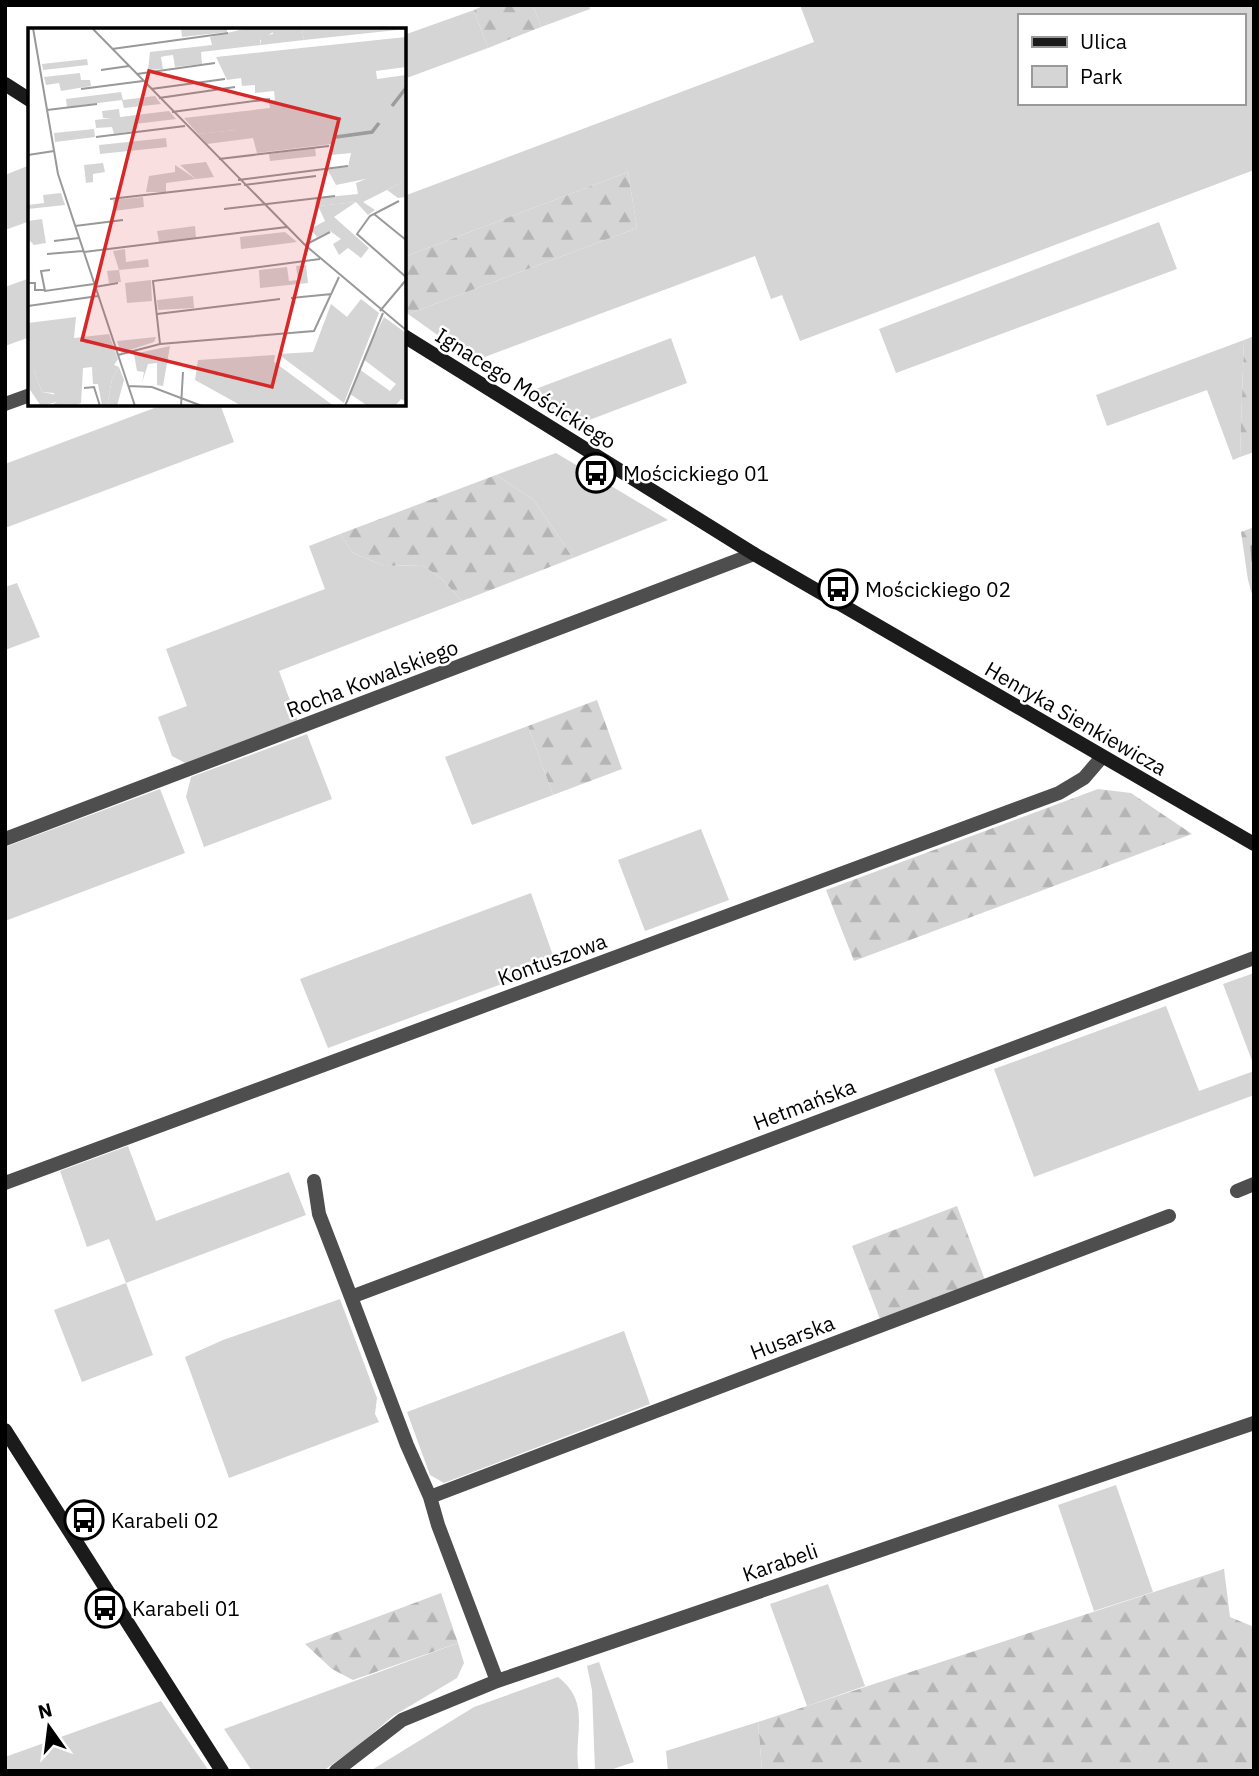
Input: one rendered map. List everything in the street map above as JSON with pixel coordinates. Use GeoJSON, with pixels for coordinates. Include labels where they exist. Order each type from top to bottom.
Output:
{"type":"FeatureCollection","features":[{"type":"Feature","properties":{"kind":"street"},"geometry":{"type":"LineString","coordinates":[[5,84],[28,99]]}},
{"type":"Feature","properties":{"kind":"street","name":"Ignacego Mościckiego"},"geometry":{"type":"LineString","coordinates":[[406,337],[754,554],[878,627]]}},
{"type":"Feature","properties":{"kind":"street"},"geometry":{"type":"LineString","coordinates":[[5,404],[28,396]]}},
{"type":"Feature","properties":{"kind":"street","name":"Rocha Kowalskiego"},"geometry":{"type":"LineString","coordinates":[[5,839],[754,554]]}},
{"type":"Feature","properties":{"kind":"street","name":"Henryka Sienkiewicza"},"geometry":{"type":"LineString","coordinates":[[878,627],[1254,844]]}},
{"type":"Feature","properties":{"kind":"street","name":"Kontuszowa"},"geometry":{"type":"LineString","coordinates":[[5,1183],[1059,793],[1084,778],[1102,757]]}},
{"type":"Feature","properties":{"kind":"street","name":"Hetmańska"},"geometry":{"type":"LineString","coordinates":[[351,1297],[1254,958]]}},
{"type":"Feature","properties":{"kind":"street"},"geometry":{"type":"LineString","coordinates":[[314,1181],[319,1214],[407,1445],[430,1497],[497,1681]]}},
{"type":"Feature","properties":{"kind":"street"},"geometry":{"type":"LineString","coordinates":[[1237,1191],[1254,1184]]}},
{"type":"Feature","properties":{"kind":"street","name":"Husarska"},"geometry":{"type":"LineString","coordinates":[[430,1497],[1169,1216]]}},
{"type":"Feature","properties":{"kind":"street","name":"Karabeli"},"geometry":{"type":"LineString","coordinates":[[335,1771],[402,1720],[497,1681],[1254,1423]]}},
{"type":"Feature","properties":{"kind":"street"},"geometry":{"type":"LineString","coordinates":[[5,1430],[222,1771]]}},
{"type":"Feature","properties":{"kind":"green space"},"geometry":{"type":"Polygon","coordinates":[[[485,5],[533,5],[541,27],[488,48],[474,10],[485,5]]]}},
{"type":"Feature","properties":{"kind":"green space"},"geometry":{"type":"Polygon","coordinates":[[[533,5],[589,5],[590,9],[541,27],[533,5]]]}},
{"type":"Feature","properties":{"kind":"green space"},"geometry":{"type":"Polygon","coordinates":[[[800,5],[1254,5],[1254,170],[800,341],[782,295],[771,299],[755,256],[474,361],[408,314],[637,228],[628,172],[406,256],[406,195],[814,42],[800,5]]]}},
{"type":"Feature","properties":{"kind":"green space"},"geometry":{"type":"Polygon","coordinates":[[[474,10],[488,48],[406,78],[406,34],[474,10]]]}},
{"type":"Feature","properties":{"kind":"green space"},"geometry":{"type":"Polygon","coordinates":[[[28,166],[28,222],[5,230],[5,175],[28,166]]]}},
{"type":"Feature","properties":{"kind":"green space"},"geometry":{"type":"Polygon","coordinates":[[[628,172],[637,228],[408,314],[406,256],[628,172]]]}},
{"type":"Feature","properties":{"kind":"green space"},"geometry":{"type":"Polygon","coordinates":[[[1159,222],[1177,269],[896,373],[879,329],[1159,222]]]}},
{"type":"Feature","properties":{"kind":"green space"},"geometry":{"type":"Polygon","coordinates":[[[28,279],[28,338],[5,346],[5,287],[28,279]]]}},
{"type":"Feature","properties":{"kind":"green space"},"geometry":{"type":"Polygon","coordinates":[[[1254,336],[1254,452],[1240,457],[1244,340],[1254,336]]]}},
{"type":"Feature","properties":{"kind":"green space"},"geometry":{"type":"Polygon","coordinates":[[[671,338],[687,383],[576,425],[525,393],[671,338]]]}},
{"type":"Feature","properties":{"kind":"green space"},"geometry":{"type":"Polygon","coordinates":[[[1244,340],[1240,457],[1233,460],[1207,390],[1107,426],[1096,395],[1244,340]]]}},
{"type":"Feature","properties":{"kind":"green space"},"geometry":{"type":"Polygon","coordinates":[[[160,406],[221,406],[234,442],[5,528],[5,464],[160,406]]]}},
{"type":"Feature","properties":{"kind":"green space"},"geometry":{"type":"Polygon","coordinates":[[[556,453],[668,520],[573,558],[534,500],[496,475],[556,453]]]}},
{"type":"Feature","properties":{"kind":"green space"},"geometry":{"type":"Polygon","coordinates":[[[496,475],[534,500],[573,558],[462,601],[441,578],[422,565],[384,566],[353,553],[340,534],[496,475]]]}},
{"type":"Feature","properties":{"kind":"green space"},"geometry":{"type":"Polygon","coordinates":[[[1254,527],[1254,602],[1241,532],[1254,527]]]}},
{"type":"Feature","properties":{"kind":"green space"},"geometry":{"type":"Polygon","coordinates":[[[340,534],[353,553],[384,566],[422,565],[441,578],[462,601],[279,671],[298,722],[187,764],[172,756],[158,717],[187,706],[166,649],[325,589],[309,546],[340,534]]]}},
{"type":"Feature","properties":{"kind":"green space"},"geometry":{"type":"Polygon","coordinates":[[[17,583],[40,637],[5,650],[5,587],[17,583]]]}},
{"type":"Feature","properties":{"kind":"green space"},"geometry":{"type":"Polygon","coordinates":[[[597,700],[622,769],[553,795],[528,726],[597,700]]]}},
{"type":"Feature","properties":{"kind":"green space"},"geometry":{"type":"Polygon","coordinates":[[[528,726],[553,795],[472,825],[445,757],[528,726]]]}},
{"type":"Feature","properties":{"kind":"green space"},"geometry":{"type":"Polygon","coordinates":[[[307,734],[332,799],[204,847],[186,797],[191,777],[307,734]]]}},
{"type":"Feature","properties":{"kind":"green space"},"geometry":{"type":"Polygon","coordinates":[[[160,789],[185,853],[5,921],[5,847],[160,789]]]}},
{"type":"Feature","properties":{"kind":"green space"},"geometry":{"type":"Polygon","coordinates":[[[1098,789],[1131,793],[1192,834],[854,961],[826,890],[1098,789]]]}},
{"type":"Feature","properties":{"kind":"green space"},"geometry":{"type":"Polygon","coordinates":[[[701,829],[729,900],[645,931],[618,860],[701,829]]]}},
{"type":"Feature","properties":{"kind":"green space"},"geometry":{"type":"Polygon","coordinates":[[[531,893],[556,964],[328,1048],[300,979],[531,893]]]}},
{"type":"Feature","properties":{"kind":"green space"},"geometry":{"type":"Polygon","coordinates":[[[1254,973],[1254,1066],[1223,984],[1254,973]]]}},
{"type":"Feature","properties":{"kind":"green space"},"geometry":{"type":"Polygon","coordinates":[[[1166,1006],[1199,1091],[1254,1071],[1254,1095],[1034,1177],[994,1069],[1166,1006]]]}},
{"type":"Feature","properties":{"kind":"green space"},"geometry":{"type":"Polygon","coordinates":[[[128,1146],[156,1221],[289,1172],[306,1215],[126,1283],[109,1239],[87,1247],[60,1171],[128,1146]]]}},
{"type":"Feature","properties":{"kind":"green space"},"geometry":{"type":"Polygon","coordinates":[[[957,1206],[985,1280],[880,1319],[852,1246],[957,1206]]]}},
{"type":"Feature","properties":{"kind":"green space"},"geometry":{"type":"Polygon","coordinates":[[[126,1283],[153,1355],[82,1382],[54,1310],[126,1283]]]}},
{"type":"Feature","properties":{"kind":"green space"},"geometry":{"type":"Polygon","coordinates":[[[340,1299],[377,1398],[375,1414],[379,1422],[229,1478],[185,1357],[223,1340],[340,1299]]]}},
{"type":"Feature","properties":{"kind":"green space"},"geometry":{"type":"Polygon","coordinates":[[[624,1331],[650,1404],[444,1483],[430,1475],[407,1412],[624,1331]]]}},
{"type":"Feature","properties":{"kind":"green space"},"geometry":{"type":"Polygon","coordinates":[[[1116,1485],[1153,1592],[1094,1611],[1058,1505],[1116,1485]]]}},
{"type":"Feature","properties":{"kind":"green space"},"geometry":{"type":"Polygon","coordinates":[[[1224,1569],[1230,1617],[1254,1627],[1254,1771],[762,1771],[758,1722],[1224,1569]]]}},
{"type":"Feature","properties":{"kind":"green space"},"geometry":{"type":"Polygon","coordinates":[[[828,1584],[865,1686],[807,1706],[770,1604],[828,1584]]]}},
{"type":"Feature","properties":{"kind":"green space"},"geometry":{"type":"Polygon","coordinates":[[[441,1593],[458,1643],[353,1680],[332,1669],[305,1644],[441,1593]]]}},
{"type":"Feature","properties":{"kind":"green space"},"geometry":{"type":"Polygon","coordinates":[[[458,1643],[464,1663],[457,1678],[393,1716],[323,1771],[252,1771],[224,1729],[458,1643]]]}},
{"type":"Feature","properties":{"kind":"green space"},"geometry":{"type":"Polygon","coordinates":[[[599,1662],[634,1762],[607,1771],[595,1771],[592,1690],[587,1666],[599,1662]]]}},
{"type":"Feature","properties":{"kind":"green space"},"geometry":{"type":"Polygon","coordinates":[[[558,1677],[569,1687],[578,1709],[579,1771],[370,1771],[474,1707],[558,1677]]]}},
{"type":"Feature","properties":{"kind":"green space"},"geometry":{"type":"Polygon","coordinates":[[[161,1701],[209,1771],[5,1771],[5,1757],[161,1701]]]}},
{"type":"Feature","properties":{"kind":"green space"},"geometry":{"type":"Polygon","coordinates":[[[758,1722],[762,1771],[668,1771],[666,1751],[758,1722]]]}},
{"type":"Feature","properties":{"kind":"waterway"},"geometry":{"type":"LineString","coordinates":[[1253,547],[1254,561]]}},
{"type":"Feature","properties":{"kind":"place","name":"Mościckiego 01"},"geometry":{"type":"Point","coordinates":[596,473]}},
{"type":"Feature","properties":{"kind":"place","name":"Mościckiego 02"},"geometry":{"type":"Point","coordinates":[838,589]}},
{"type":"Feature","properties":{"kind":"place","name":"Karabeli 02"},"geometry":{"type":"Point","coordinates":[84,1520]}},
{"type":"Feature","properties":{"kind":"place","name":"Karabeli 01"},"geometry":{"type":"Point","coordinates":[105,1608]}}]}
